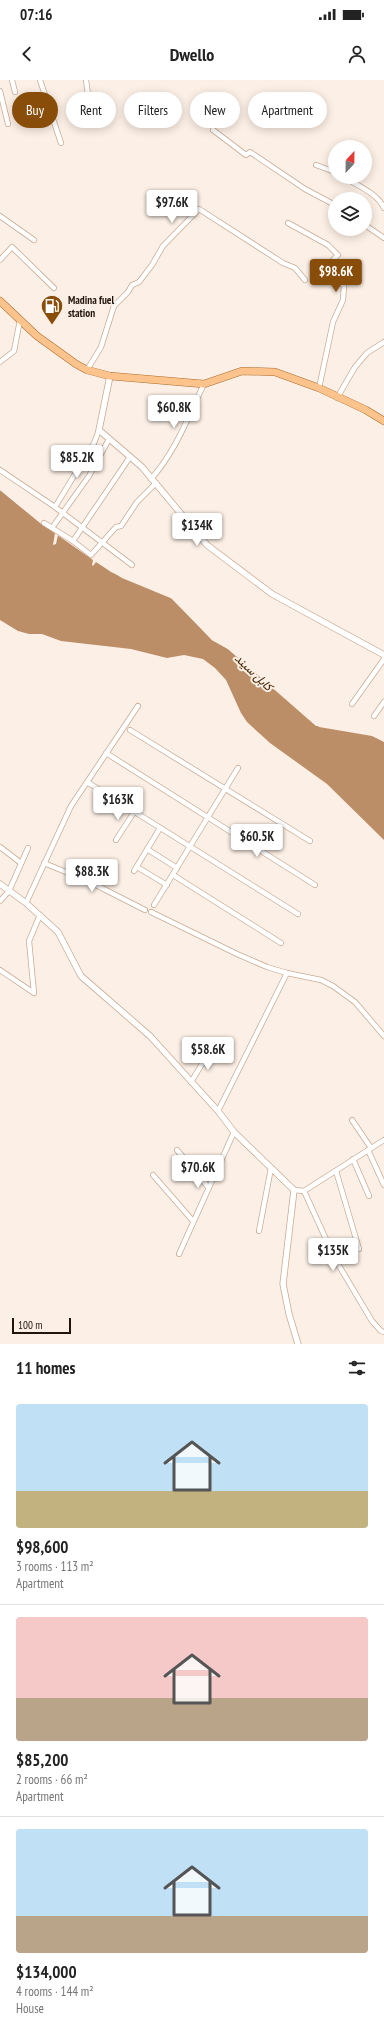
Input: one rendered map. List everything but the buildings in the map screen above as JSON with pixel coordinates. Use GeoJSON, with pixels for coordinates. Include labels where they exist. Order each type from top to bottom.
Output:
{"type":"FeatureCollection","features":[{"type":"Feature","properties":{"kind":"main road"},"geometry":{"type":"LineString","coordinates":[[0,301],[37,336],[76,364],[87,370],[110,376],[204,384],[220,377],[253,370],[275,372],[319,388],[337,398],[366,410],[384,421]]}},
{"type":"Feature","properties":{"kind":"street"},"geometry":{"type":"LineString","coordinates":[[12,80],[15,92]]}},
{"type":"Feature","properties":{"kind":"street"},"geometry":{"type":"LineString","coordinates":[[40,80],[61,143]]}},
{"type":"Feature","properties":{"kind":"street"},"geometry":{"type":"LineString","coordinates":[[86,80],[88,92]]}},
{"type":"Feature","properties":{"kind":"street"},"geometry":{"type":"LineString","coordinates":[[0,91],[8,124]]}},
{"type":"Feature","properties":{"kind":"street"},"geometry":{"type":"LineString","coordinates":[[213,130],[246,155],[250,152],[305,189],[328,201]]}},
{"type":"Feature","properties":{"kind":"street"},"geometry":{"type":"LineString","coordinates":[[316,165],[328,169]]}},
{"type":"Feature","properties":{"kind":"street"},"geometry":{"type":"LineString","coordinates":[[356,184],[379,200],[384,208]]}},
{"type":"Feature","properties":{"kind":"street"},"geometry":{"type":"LineString","coordinates":[[87,370],[101,347],[114,306],[128,292],[132,285],[139,282],[152,265],[163,246],[199,209],[283,263],[295,268],[305,280]]}},
{"type":"Feature","properties":{"kind":"street"},"geometry":{"type":"LineString","coordinates":[[0,216],[34,240]]}},
{"type":"Feature","properties":{"kind":"street"},"geometry":{"type":"LineString","coordinates":[[288,223],[328,245],[338,255],[331,262],[326,271],[344,286],[343,300],[333,322],[319,388]]}},
{"type":"Feature","properties":{"kind":"street"},"geometry":{"type":"LineString","coordinates":[[372,230],[384,238]]}},
{"type":"Feature","properties":{"kind":"street"},"geometry":{"type":"LineString","coordinates":[[0,260],[12,247],[54,288]]}},
{"type":"Feature","properties":{"kind":"street"},"geometry":{"type":"LineString","coordinates":[[0,362],[14,351],[20,320]]}},
{"type":"Feature","properties":{"kind":"street"},"geometry":{"type":"LineString","coordinates":[[337,398],[355,367],[366,353],[384,342]]}},
{"type":"Feature","properties":{"kind":"street"},"geometry":{"type":"LineString","coordinates":[[55,506],[94,443],[99,430],[110,376]]}},
{"type":"Feature","properties":{"kind":"street"},"geometry":{"type":"LineString","coordinates":[[44,523],[74,541],[91,555],[116,527],[121,526],[153,481],[179,439],[204,384]]}},
{"type":"Feature","properties":{"kind":"street"},"geometry":{"type":"LineString","coordinates":[[99,430],[130,457],[153,481],[207,545],[272,594],[384,656]]}},
{"type":"Feature","properties":{"kind":"street"},"geometry":{"type":"LineString","coordinates":[[54,525],[89,476],[109,439]]}},
{"type":"Feature","properties":{"kind":"street"},"geometry":{"type":"LineString","coordinates":[[74,541],[130,457]]}},
{"type":"Feature","properties":{"kind":"street"},"geometry":{"type":"LineString","coordinates":[[0,470],[55,506],[132,565]]}},
{"type":"Feature","properties":{"kind":"street"},"geometry":{"type":"LineString","coordinates":[[352,704],[384,659]]}},
{"type":"Feature","properties":{"kind":"street"},"geometry":{"type":"LineString","coordinates":[[374,716],[384,702]]}},
{"type":"Feature","properties":{"kind":"street"},"geometry":{"type":"LineString","coordinates":[[26,903],[71,806],[138,706]]}},
{"type":"Feature","properties":{"kind":"street"},"geometry":{"type":"LineString","coordinates":[[130,730],[310,841]]}},
{"type":"Feature","properties":{"kind":"street"},"geometry":{"type":"LineString","coordinates":[[106,753],[315,885]]}},
{"type":"Feature","properties":{"kind":"street"},"geometry":{"type":"LineString","coordinates":[[154,905],[238,768]]}},
{"type":"Feature","properties":{"kind":"street"},"geometry":{"type":"LineString","coordinates":[[87,782],[298,914]]}},
{"type":"Feature","properties":{"kind":"street"},"geometry":{"type":"LineString","coordinates":[[116,840],[134,812]]}},
{"type":"Feature","properties":{"kind":"street"},"geometry":{"type":"LineString","coordinates":[[160,828],[135,869],[167,885]]}},
{"type":"Feature","properties":{"kind":"street"},"geometry":{"type":"LineString","coordinates":[[0,847],[21,863]]}},
{"type":"Feature","properties":{"kind":"street"},"geometry":{"type":"LineString","coordinates":[[0,901],[9,890],[28,848]]}},
{"type":"Feature","properties":{"kind":"street"},"geometry":{"type":"LineString","coordinates":[[147,849],[177,868]]}},
{"type":"Feature","properties":{"kind":"street"},"geometry":{"type":"LineString","coordinates":[[44,863],[90,882],[145,910]]}},
{"type":"Feature","properties":{"kind":"street"},"geometry":{"type":"LineString","coordinates":[[173,875],[281,943]]}},
{"type":"Feature","properties":{"kind":"street"},"geometry":{"type":"LineString","coordinates":[[0,884],[26,903],[58,932],[81,976],[150,1036],[234,1132],[294,1190],[304,1191],[384,1140]]}},
{"type":"Feature","properties":{"kind":"street"},"geometry":{"type":"LineString","coordinates":[[151,912],[237,954],[287,974],[321,980],[333,986],[355,1002],[384,1036]]}},
{"type":"Feature","properties":{"kind":"street"},"geometry":{"type":"LineString","coordinates":[[0,970],[34,993],[29,941],[40,916]]}},
{"type":"Feature","properties":{"kind":"street"},"geometry":{"type":"LineString","coordinates":[[218,1112],[287,974]]}},
{"type":"Feature","properties":{"kind":"street"},"geometry":{"type":"LineString","coordinates":[[191,1082],[210,1051]]}},
{"type":"Feature","properties":{"kind":"street"},"geometry":{"type":"LineString","coordinates":[[352,1120],[369,1149],[384,1185]]}},
{"type":"Feature","properties":{"kind":"street"},"geometry":{"type":"LineString","coordinates":[[179,1254],[208,1186],[234,1132]]}},
{"type":"Feature","properties":{"kind":"street"},"geometry":{"type":"LineString","coordinates":[[177,1150],[208,1186]]}},
{"type":"Feature","properties":{"kind":"street"},"geometry":{"type":"LineString","coordinates":[[353,1159],[369,1196]]}},
{"type":"Feature","properties":{"kind":"street"},"geometry":{"type":"LineString","coordinates":[[259,1231],[271,1168]]}},
{"type":"Feature","properties":{"kind":"street"},"geometry":{"type":"LineString","coordinates":[[336,1170],[359,1249]]}},
{"type":"Feature","properties":{"kind":"street"},"geometry":{"type":"LineString","coordinates":[[153,1175],[193,1221]]}},
{"type":"Feature","properties":{"kind":"street"},"geometry":{"type":"LineString","coordinates":[[294,1190],[283,1284],[289,1314],[298,1344]]}},
{"type":"Feature","properties":{"kind":"street"},"geometry":{"type":"LineString","coordinates":[[304,1191],[335,1260],[372,1321],[381,1331],[384,1332]]}},
{"type":"Feature","properties":{"kind":"water","name":"کابل سيند"},"geometry":{"type":"Polygon","coordinates":[[[0,490],[40,523],[111,572],[171,598],[212,640],[228,649],[319,727],[372,736],[384,742],[384,840],[327,784],[270,743],[247,722],[241,713],[226,680],[215,668],[203,659],[184,655],[167,658],[131,649],[61,641],[42,634],[29,634],[18,631],[0,620],[0,490]]]}},
{"type":"Feature","properties":{"kind":"pier"},"geometry":{"type":"Polygon","coordinates":[[[0,488],[40,521],[112,571],[174,597],[214,638],[229,648],[321,726],[316,726],[228,649],[212,640],[173,599],[122,578],[96,562],[93,566],[93,560],[58,535],[56,544],[53,545],[55,533],[0,490],[0,488]]]}},
{"type":"Feature","properties":{"kind":"place","name":"Madina fuel station"},"geometry":{"type":"Point","coordinates":[52,326]}}]}
